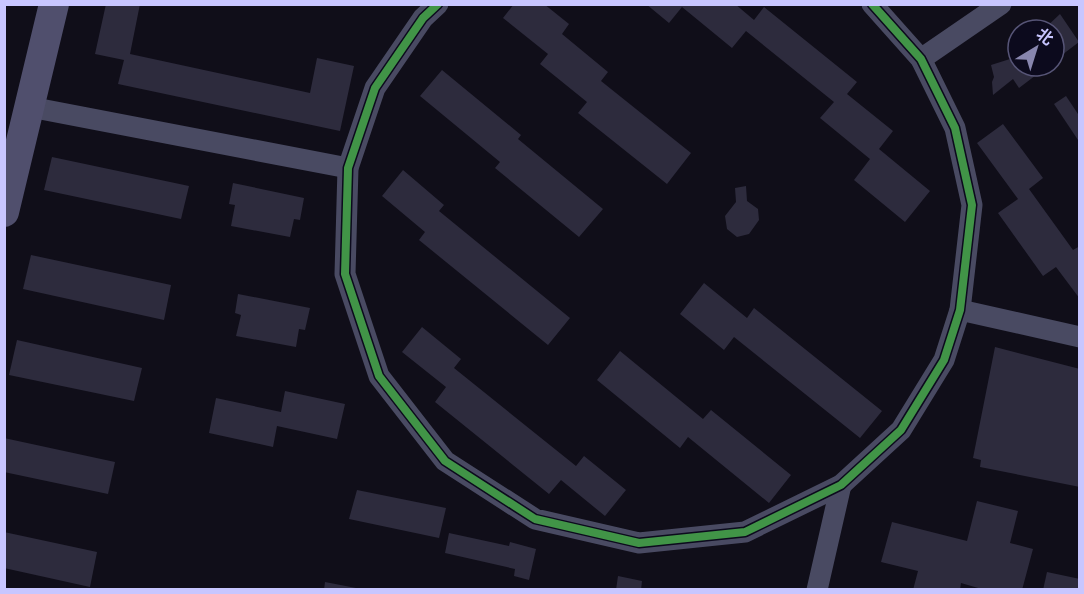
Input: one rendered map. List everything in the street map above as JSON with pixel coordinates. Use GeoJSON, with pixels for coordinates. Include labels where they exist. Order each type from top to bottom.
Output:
{"type":"FeatureCollection","features":[{"type":"Feature","properties":{"kind":"street"},"geometry":{"type":"LineString","coordinates":[[4,212],[54,4]]}},
{"type":"Feature","properties":{"kind":"street"},"geometry":{"type":"LineString","coordinates":[[438,4],[423,18],[375,88],[348,168],[345,274],[379,376],[445,461],[535,519],[639,543],[745,532],[842,485],[901,430],[944,360],[960,310],[972,205],[955,129],[921,59],[872,4]]}},
{"type":"Feature","properties":{"kind":"street"},"geometry":{"type":"LineString","coordinates":[[921,59],[1001,4]]}},
{"type":"Feature","properties":{"kind":"street"},"geometry":{"type":"LineString","coordinates":[[30,107],[348,168]]}},
{"type":"Feature","properties":{"kind":"street"},"geometry":{"type":"LineString","coordinates":[[960,310],[1080,337]]}},
{"type":"Feature","properties":{"kind":"street"},"geometry":{"type":"LineString","coordinates":[[817,590],[842,485]]}},
{"type":"Feature","properties":{"kind":"building"},"geometry":{"type":"Polygon","coordinates":[[[106,4],[140,4],[130,54],[310,93],[317,58],[354,66],[340,131],[118,84],[124,60],[95,54],[106,4]]]}},
{"type":"Feature","properties":{"kind":"building"},"geometry":{"type":"Polygon","coordinates":[[[514,4],[544,4],[569,24],[562,34],[608,72],[601,81],[691,153],[667,184],[578,113],[587,102],[540,64],[548,54],[503,18],[514,4]]]}},
{"type":"Feature","properties":{"kind":"building"},"geometry":{"type":"Polygon","coordinates":[[[646,4],[735,4],[754,20],[764,7],[857,82],[847,94],[893,131],[879,149],[930,191],[905,222],[854,180],[870,159],[820,118],[834,102],[746,31],[732,48],[682,7],[669,23],[646,4]]]}},
{"type":"Feature","properties":{"kind":"building"},"geometry":{"type":"Polygon","coordinates":[[[1066,23],[1079,42],[1066,52],[1066,23]]]}},
{"type":"Feature","properties":{"kind":"building"},"geometry":{"type":"Polygon","coordinates":[[[1006,60],[1006,78],[1032,78],[1019,88],[1013,79],[993,95],[994,77],[991,65],[1006,60]]]}},
{"type":"Feature","properties":{"kind":"building"},"geometry":{"type":"Polygon","coordinates":[[[442,70],[521,135],[518,139],[603,209],[579,237],[495,168],[500,162],[420,96],[442,70]]]}},
{"type":"Feature","properties":{"kind":"building"},"geometry":{"type":"Polygon","coordinates":[[[1066,96],[1080,117],[1080,143],[1054,104],[1066,96]]]}},
{"type":"Feature","properties":{"kind":"building"},"geometry":{"type":"Polygon","coordinates":[[[1003,124],[1043,178],[1029,189],[1073,250],[1080,246],[1080,299],[1056,267],[1043,276],[998,213],[1018,199],[977,143],[1003,124]]]}},
{"type":"Feature","properties":{"kind":"building"},"geometry":{"type":"Polygon","coordinates":[[[52,157],[189,186],[181,219],[44,190],[52,157]]]}},
{"type":"Feature","properties":{"kind":"building"},"geometry":{"type":"Polygon","coordinates":[[[403,170],[444,205],[439,211],[570,318],[548,345],[419,240],[425,232],[382,196],[403,170]]]}},
{"type":"Feature","properties":{"kind":"building"},"geometry":{"type":"Polygon","coordinates":[[[233,183],[304,198],[300,220],[294,219],[290,237],[231,226],[235,205],[229,204],[233,183]]]}},
{"type":"Feature","properties":{"kind":"building"},"geometry":{"type":"Polygon","coordinates":[[[746,186],[747,201],[758,209],[759,220],[749,234],[737,237],[727,229],[725,216],[736,202],[735,188],[746,186]]]}},
{"type":"Feature","properties":{"kind":"building"},"geometry":{"type":"Polygon","coordinates":[[[31,255],[171,285],[164,320],[23,289],[31,255]]]}},
{"type":"Feature","properties":{"kind":"building"},"geometry":{"type":"Polygon","coordinates":[[[704,283],[747,318],[754,308],[882,411],[860,438],[734,337],[724,350],[680,314],[704,283]]]}},
{"type":"Feature","properties":{"kind":"building"},"geometry":{"type":"Polygon","coordinates":[[[238,294],[310,308],[305,330],[299,329],[296,347],[236,336],[241,315],[235,313],[238,294]]]}},
{"type":"Feature","properties":{"kind":"building"},"geometry":{"type":"Polygon","coordinates":[[[422,327],[461,359],[454,368],[576,466],[584,456],[626,490],[605,516],[561,480],[549,494],[435,402],[446,387],[402,352],[422,327]]]}},
{"type":"Feature","properties":{"kind":"building"},"geometry":{"type":"Polygon","coordinates":[[[17,340],[142,368],[134,401],[9,375],[17,340]]]}},
{"type":"Feature","properties":{"kind":"building"},"geometry":{"type":"Polygon","coordinates":[[[995,347],[1080,369],[1080,487],[980,467],[981,460],[973,458],[995,347]]]}},
{"type":"Feature","properties":{"kind":"building"},"geometry":{"type":"Polygon","coordinates":[[[620,351],[703,419],[711,410],[791,475],[769,503],[688,437],[680,448],[597,380],[620,351]]]}},
{"type":"Feature","properties":{"kind":"building"},"geometry":{"type":"Polygon","coordinates":[[[285,391],[345,404],[337,439],[277,426],[273,447],[209,433],[216,398],[281,412],[285,391]]]}},
{"type":"Feature","properties":{"kind":"building"},"geometry":{"type":"Polygon","coordinates":[[[4,438],[115,462],[108,494],[4,472],[4,438]]]}},
{"type":"Feature","properties":{"kind":"building"},"geometry":{"type":"Polygon","coordinates":[[[357,490],[446,508],[439,538],[349,519],[357,490]]]}},
{"type":"Feature","properties":{"kind":"building"},"geometry":{"type":"Polygon","coordinates":[[[977,501],[1018,511],[1010,543],[1033,549],[1022,590],[985,590],[961,583],[960,590],[913,590],[918,571],[881,562],[892,522],[967,541],[977,501]]]}},
{"type":"Feature","properties":{"kind":"building"},"geometry":{"type":"Polygon","coordinates":[[[4,532],[97,552],[90,587],[4,568],[4,532]]]}},
{"type":"Feature","properties":{"kind":"building"},"geometry":{"type":"Polygon","coordinates":[[[449,533],[509,546],[510,542],[536,549],[529,580],[514,576],[515,569],[445,553],[449,533]]]}},
{"type":"Feature","properties":{"kind":"building"},"geometry":{"type":"Polygon","coordinates":[[[1047,572],[1080,579],[1080,590],[1043,590],[1047,572]]]}},
{"type":"Feature","properties":{"kind":"building"},"geometry":{"type":"Polygon","coordinates":[[[618,576],[642,581],[641,590],[616,590],[618,576]]]}},
{"type":"Feature","properties":{"kind":"building"},"geometry":{"type":"Polygon","coordinates":[[[325,582],[356,588],[355,590],[324,590],[325,582]]]}},
{"type":"Feature","properties":{"kind":"cycle path"},"geometry":{"type":"LineString","coordinates":[[438,4],[423,18],[375,88],[348,168],[345,274],[379,376],[445,461],[535,519],[639,543],[745,532],[841,485],[901,430],[944,360],[960,310],[972,205],[955,128],[921,59],[872,4]]}}]}
